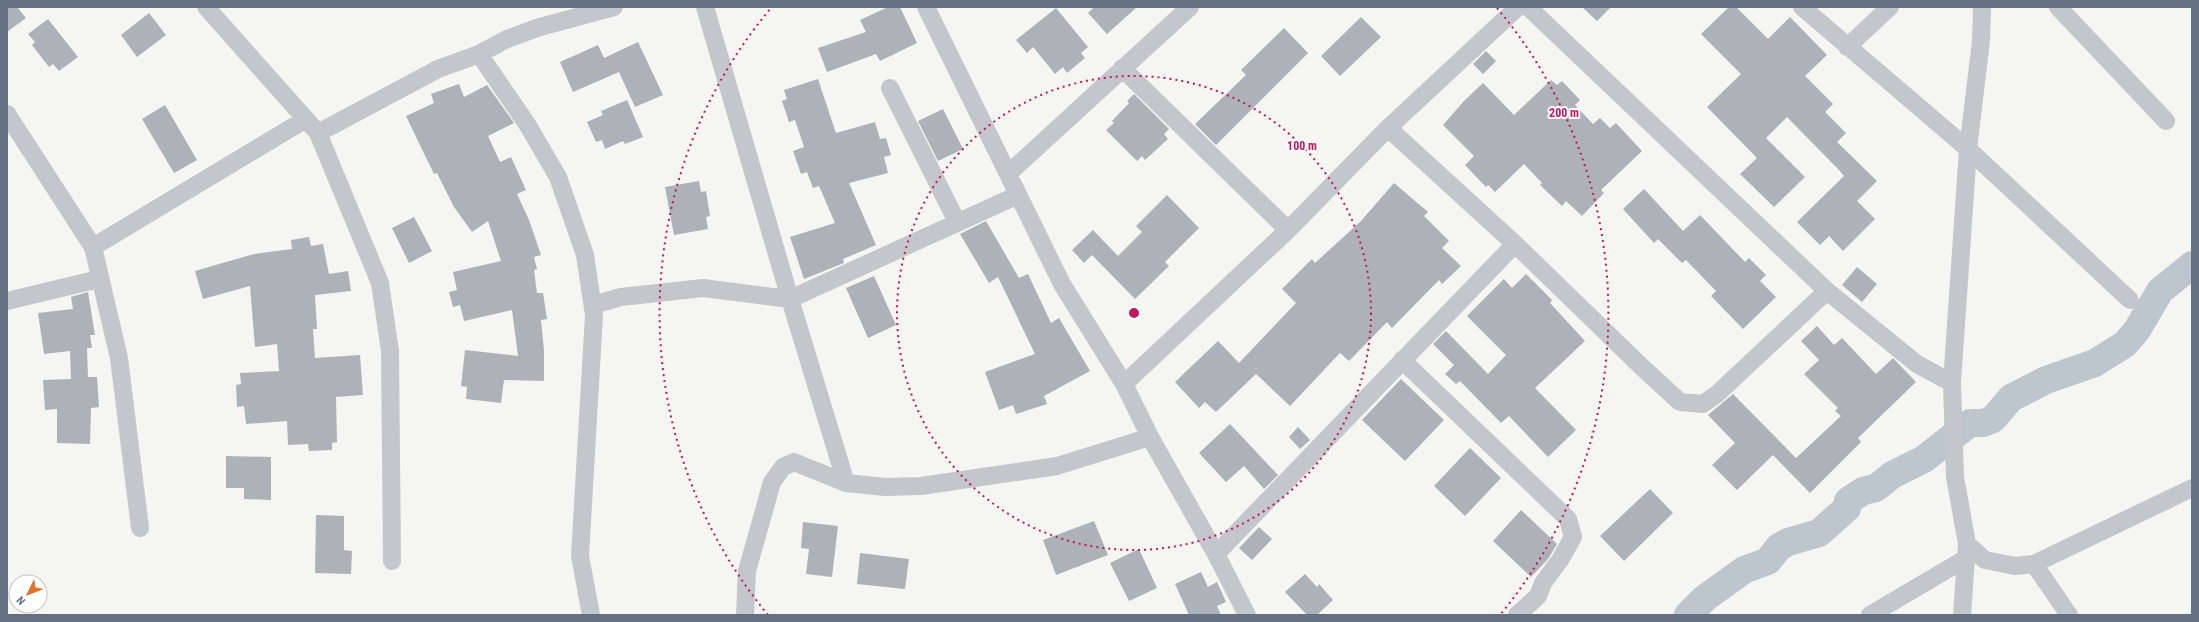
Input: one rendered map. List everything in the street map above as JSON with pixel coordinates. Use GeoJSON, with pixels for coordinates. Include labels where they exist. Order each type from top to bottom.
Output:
{"type":"FeatureCollection","features":[{"type":"Feature","properties":{"kind":"street"},"geometry":{"type":"LineString","coordinates":[[206,7],[318,133],[380,283],[390,351],[392,561]]}},
{"type":"Feature","properties":{"kind":"street"},"geometry":{"type":"LineString","coordinates":[[318,133],[438,69],[479,54],[507,39],[540,27],[614,7]]}},
{"type":"Feature","properties":{"kind":"street"},"geometry":{"type":"LineString","coordinates":[[705,7],[790,299],[846,483]]}},
{"type":"Feature","properties":{"kind":"street"},"geometry":{"type":"LineString","coordinates":[[1008,174],[1190,7]]}},
{"type":"Feature","properties":{"kind":"street"},"geometry":{"type":"LineString","coordinates":[[1124,384],[1288,230],[1388,128],[1518,7]]}},
{"type":"Feature","properties":{"kind":"street"},"geometry":{"type":"LineString","coordinates":[[1528,7],[1827,291],[1917,364],[1952,382]]}},
{"type":"Feature","properties":{"kind":"street"},"geometry":{"type":"LineString","coordinates":[[1802,7],[1968,149],[2130,300]]}},
{"type":"Feature","properties":{"kind":"street"},"geometry":{"type":"LineString","coordinates":[[1847,47],[1890,7]]}},
{"type":"Feature","properties":{"kind":"street"},"geometry":{"type":"LineString","coordinates":[[1962,615],[1966,551],[1955,477],[1952,382],[1968,149],[1981,41],[1982,7]]}},
{"type":"Feature","properties":{"kind":"street"},"geometry":{"type":"LineString","coordinates":[[2058,7],[2166,121]]}},
{"type":"Feature","properties":{"kind":"street"},"geometry":{"type":"LineString","coordinates":[[928,8],[1062,284],[1124,384],[1150,437],[1216,554],[1247,615]]}},
{"type":"Feature","properties":{"kind":"street"},"geometry":{"type":"LineString","coordinates":[[479,54],[527,124],[558,177],[585,255],[594,315],[580,556],[592,615]]}},
{"type":"Feature","properties":{"kind":"street"},"geometry":{"type":"LineString","coordinates":[[1122,68],[1288,230]]}},
{"type":"Feature","properties":{"kind":"street"},"geometry":{"type":"LineString","coordinates":[[890,88],[957,222]]}},
{"type":"Feature","properties":{"kind":"street"},"geometry":{"type":"LineString","coordinates":[[7,114],[93,247],[99,278],[119,358],[140,528]]}},
{"type":"Feature","properties":{"kind":"street"},"geometry":{"type":"LineString","coordinates":[[93,247],[306,118]]}},
{"type":"Feature","properties":{"kind":"street"},"geometry":{"type":"LineString","coordinates":[[1388,128],[1515,244],[1680,402],[1703,404],[1717,394],[1827,291]]}},
{"type":"Feature","properties":{"kind":"street"},"geometry":{"type":"LineString","coordinates":[[593,305],[621,297],[703,288],[790,299],[1018,195]]}},
{"type":"Feature","properties":{"kind":"street"},"geometry":{"type":"LineString","coordinates":[[1216,554],[1515,244]]}},
{"type":"Feature","properties":{"kind":"street"},"geometry":{"type":"LineString","coordinates":[[7,301],[99,278]]}},
{"type":"Feature","properties":{"kind":"street"},"geometry":{"type":"LineString","coordinates":[[1402,360],[1568,519],[1573,537],[1560,560],[1543,584],[1538,596],[1517,615]]}},
{"type":"Feature","properties":{"kind":"street"},"geometry":{"type":"LineString","coordinates":[[745,615],[747,571],[772,482],[783,467],[794,462],[846,483],[884,487],[920,486],[1057,466],[1150,437]]}},
{"type":"Feature","properties":{"kind":"street"},"geometry":{"type":"LineString","coordinates":[[1966,551],[1985,560],[2015,566],[2034,564],[2192,488]]}},
{"type":"Feature","properties":{"kind":"street"},"geometry":{"type":"LineString","coordinates":[[1870,615],[1966,551]]}},
{"type":"Feature","properties":{"kind":"street"},"geometry":{"type":"LineString","coordinates":[[2034,564],[2069,615]]}},
{"type":"Feature","properties":{"kind":"building"},"geometry":{"type":"Polygon","coordinates":[[[7,7],[17,7],[26,18],[7,32],[7,7]]]}},
{"type":"Feature","properties":{"kind":"building"},"geometry":{"type":"Polygon","coordinates":[[[888,7],[900,7],[917,43],[880,61],[876,54],[827,72],[818,48],[866,32],[860,20],[888,7]]]}},
{"type":"Feature","properties":{"kind":"building"},"geometry":{"type":"Polygon","coordinates":[[[1094,7],[1137,7],[1107,34],[1088,13],[1094,7]]]}},
{"type":"Feature","properties":{"kind":"building"},"geometry":{"type":"Polygon","coordinates":[[[1582,7],[1611,7],[1597,21],[1582,7]]]}},
{"type":"Feature","properties":{"kind":"building"},"geometry":{"type":"Polygon","coordinates":[[[1729,7],[1736,7],[1768,39],[1790,17],[1827,55],[1805,76],[1833,104],[1825,112],[1846,133],[1837,142],[1877,181],[1857,201],[1875,219],[1843,251],[1829,236],[1820,245],[1797,222],[1844,176],[1839,170],[1787,117],[1766,138],[1805,177],[1774,207],[1740,174],[1757,158],[1707,107],[1741,74],[1701,34],[1729,7]]]}},
{"type":"Feature","properties":{"kind":"building"},"geometry":{"type":"Polygon","coordinates":[[[1056,8],[1088,47],[1081,53],[1085,58],[1067,73],[1063,67],[1055,74],[1033,47],[1027,53],[1016,40],[1056,8]]]}},
{"type":"Feature","properties":{"kind":"building"},"geometry":{"type":"Polygon","coordinates":[[[149,13],[166,35],[137,57],[121,35],[149,13]]]}},
{"type":"Feature","properties":{"kind":"building"},"geometry":{"type":"Polygon","coordinates":[[[1361,17],[1381,37],[1340,76],[1321,56],[1361,17]]]}},
{"type":"Feature","properties":{"kind":"building"},"geometry":{"type":"Polygon","coordinates":[[[48,19],[78,57],[59,71],[53,64],[49,67],[32,45],[35,42],[28,34],[48,19]]]}},
{"type":"Feature","properties":{"kind":"building"},"geometry":{"type":"Polygon","coordinates":[[[1284,28],[1308,53],[1216,145],[1195,124],[1246,75],[1241,70],[1284,28]]]}},
{"type":"Feature","properties":{"kind":"building"},"geometry":{"type":"Polygon","coordinates":[[[638,42],[663,95],[635,107],[619,72],[573,92],[560,62],[598,45],[604,58],[638,42]]]}},
{"type":"Feature","properties":{"kind":"building"},"geometry":{"type":"Polygon","coordinates":[[[1486,51],[1496,61],[1483,74],[1473,64],[1486,51]]]}},
{"type":"Feature","properties":{"kind":"building"},"geometry":{"type":"Polygon","coordinates":[[[818,79],[836,133],[875,122],[880,139],[886,138],[891,155],[884,157],[888,173],[849,183],[876,245],[843,259],[844,263],[804,279],[790,237],[835,223],[819,186],[813,188],[807,172],[801,174],[793,151],[804,147],[795,120],[789,122],[782,101],[787,99],[784,90],[818,79]]]}},
{"type":"Feature","properties":{"kind":"building"},"geometry":{"type":"Polygon","coordinates":[[[1551,80],[1557,85],[1562,81],[1580,100],[1575,105],[1593,124],[1600,118],[1610,128],[1616,123],[1642,151],[1601,190],[1604,193],[1582,216],[1566,201],[1562,206],[1540,185],[1542,183],[1524,164],[1495,192],[1488,185],[1486,187],[1465,165],[1474,156],[1443,125],[1464,101],[1483,83],[1514,115],[1551,80]]]}},
{"type":"Feature","properties":{"kind":"building"},"geometry":{"type":"Polygon","coordinates":[[[459,84],[464,97],[487,85],[514,123],[488,136],[500,162],[511,157],[526,190],[517,194],[529,220],[541,255],[534,257],[537,269],[534,270],[537,293],[543,293],[547,319],[541,320],[544,350],[544,381],[504,380],[501,403],[466,399],[467,387],[461,386],[465,350],[518,356],[512,310],[464,321],[460,305],[453,307],[449,292],[457,290],[453,272],[501,261],[488,221],[472,232],[454,207],[437,173],[434,174],[406,116],[434,103],[431,94],[459,84]]]}},
{"type":"Feature","properties":{"kind":"building"},"geometry":{"type":"Polygon","coordinates":[[[1134,94],[1169,129],[1164,134],[1168,139],[1145,160],[1142,156],[1137,161],[1106,130],[1114,123],[1112,121],[1129,103],[1127,101],[1134,94]]]}},
{"type":"Feature","properties":{"kind":"building"},"geometry":{"type":"Polygon","coordinates":[[[627,100],[643,137],[625,144],[623,141],[605,149],[602,140],[596,142],[587,122],[603,115],[601,111],[627,100]]]}},
{"type":"Feature","properties":{"kind":"building"},"geometry":{"type":"Polygon","coordinates":[[[165,105],[197,160],[174,173],[142,119],[165,105]]]}},
{"type":"Feature","properties":{"kind":"building"},"geometry":{"type":"Polygon","coordinates":[[[943,109],[963,149],[938,161],[918,121],[943,109]]]}},
{"type":"Feature","properties":{"kind":"building"},"geometry":{"type":"Polygon","coordinates":[[[699,181],[701,192],[706,191],[710,216],[706,217],[708,229],[674,235],[665,187],[699,181]]]}},
{"type":"Feature","properties":{"kind":"building"},"geometry":{"type":"Polygon","coordinates":[[[1394,183],[1428,212],[1424,216],[1449,241],[1442,248],[1461,266],[1442,284],[1439,280],[1392,328],[1387,322],[1349,361],[1340,353],[1290,406],[1256,374],[1216,412],[1205,402],[1199,408],[1175,382],[1218,341],[1239,363],[1296,303],[1282,289],[1312,259],[1315,263],[1361,221],[1394,183]]]}},
{"type":"Feature","properties":{"kind":"building"},"geometry":{"type":"Polygon","coordinates":[[[1644,189],[1683,231],[1700,215],[1745,262],[1749,258],[1766,275],[1760,281],[1776,297],[1743,329],[1711,296],[1716,291],[1686,260],[1682,263],[1658,239],[1654,243],[1623,209],[1644,189]]]}},
{"type":"Feature","properties":{"kind":"building"},"geometry":{"type":"Polygon","coordinates":[[[1167,195],[1199,228],[1165,262],[1169,266],[1135,299],[1092,255],[1084,263],[1072,250],[1093,230],[1118,256],[1142,232],[1136,226],[1167,195]]]}},
{"type":"Feature","properties":{"kind":"building"},"geometry":{"type":"Polygon","coordinates":[[[414,217],[432,251],[409,263],[392,228],[414,217]]]}},
{"type":"Feature","properties":{"kind":"building"},"geometry":{"type":"Polygon","coordinates":[[[986,221],[1019,278],[1028,274],[1051,323],[1059,318],[1090,371],[1044,396],[1047,404],[1016,414],[1013,405],[999,410],[985,372],[1035,354],[998,277],[989,283],[960,234],[986,221]]]}},
{"type":"Feature","properties":{"kind":"building"},"geometry":{"type":"Polygon","coordinates":[[[309,237],[311,246],[323,244],[329,274],[348,271],[351,291],[315,295],[317,329],[313,329],[315,358],[360,355],[363,395],[336,397],[337,442],[332,443],[332,450],[309,451],[308,444],[288,445],[287,421],[246,424],[244,406],[237,407],[236,385],[241,384],[240,373],[279,371],[277,344],[255,347],[250,286],[203,299],[195,271],[254,254],[292,249],[291,240],[309,237]]]}},
{"type":"Feature","properties":{"kind":"building"},"geometry":{"type":"Polygon","coordinates":[[[1857,267],[1877,284],[1862,302],[1842,285],[1857,267]]]}},
{"type":"Feature","properties":{"kind":"building"},"geometry":{"type":"Polygon","coordinates":[[[1526,274],[1552,300],[1550,303],[1585,341],[1535,388],[1576,430],[1548,457],[1509,416],[1501,423],[1460,381],[1456,384],[1445,374],[1454,365],[1433,344],[1446,331],[1488,374],[1506,355],[1467,316],[1504,279],[1512,288],[1526,274]]]}},
{"type":"Feature","properties":{"kind":"building"},"geometry":{"type":"Polygon","coordinates":[[[874,276],[896,325],[868,338],[846,288],[874,276]]]}},
{"type":"Feature","properties":{"kind":"building"},"geometry":{"type":"Polygon","coordinates":[[[88,292],[95,335],[90,335],[92,348],[87,348],[88,377],[97,377],[99,407],[91,408],[90,444],[57,443],[57,409],[45,410],[43,380],[71,379],[70,351],[44,354],[38,313],[73,309],[71,297],[88,292]]]}},
{"type":"Feature","properties":{"kind":"building"},"geometry":{"type":"Polygon","coordinates":[[[1817,326],[1834,345],[1842,338],[1876,374],[1893,358],[1916,382],[1858,438],[1861,442],[1810,493],[1773,455],[1737,490],[1712,465],[1735,443],[1708,415],[1733,394],[1796,458],[1841,416],[1835,411],[1838,408],[1804,374],[1819,360],[1801,341],[1817,326]]]}},
{"type":"Feature","properties":{"kind":"building"},"geometry":{"type":"Polygon","coordinates":[[[1401,379],[1444,420],[1405,461],[1362,420],[1401,379]]]}},
{"type":"Feature","properties":{"kind":"building"},"geometry":{"type":"Polygon","coordinates":[[[1230,424],[1278,475],[1264,489],[1244,466],[1226,482],[1199,453],[1230,424]]]}},
{"type":"Feature","properties":{"kind":"building"},"geometry":{"type":"Polygon","coordinates":[[[1298,427],[1310,440],[1300,449],[1289,437],[1298,427]]]}},
{"type":"Feature","properties":{"kind":"building"},"geometry":{"type":"Polygon","coordinates":[[[1470,448],[1501,478],[1465,516],[1434,486],[1470,448]]]}},
{"type":"Feature","properties":{"kind":"building"},"geometry":{"type":"Polygon","coordinates":[[[226,456],[271,457],[271,500],[244,499],[244,488],[226,488],[226,456]]]}},
{"type":"Feature","properties":{"kind":"building"},"geometry":{"type":"Polygon","coordinates":[[[1650,489],[1673,513],[1624,561],[1600,536],[1650,489]]]}},
{"type":"Feature","properties":{"kind":"building"},"geometry":{"type":"Polygon","coordinates":[[[1521,510],[1557,544],[1548,559],[1531,577],[1493,541],[1521,510]]]}},
{"type":"Feature","properties":{"kind":"building"},"geometry":{"type":"Polygon","coordinates":[[[316,515],[344,516],[344,550],[352,551],[351,574],[315,573],[316,515]]]}},
{"type":"Feature","properties":{"kind":"building"},"geometry":{"type":"Polygon","coordinates":[[[1094,521],[1108,555],[1056,575],[1043,540],[1094,521]]]}},
{"type":"Feature","properties":{"kind":"building"},"geometry":{"type":"Polygon","coordinates":[[[803,522],[838,526],[832,577],[806,574],[809,549],[801,548],[803,522]]]}},
{"type":"Feature","properties":{"kind":"building"},"geometry":{"type":"Polygon","coordinates":[[[1259,527],[1272,539],[1252,560],[1239,548],[1259,527]]]}},
{"type":"Feature","properties":{"kind":"building"},"geometry":{"type":"Polygon","coordinates":[[[1139,549],[1157,588],[1129,601],[1110,563],[1139,549]]]}},
{"type":"Feature","properties":{"kind":"building"},"geometry":{"type":"Polygon","coordinates":[[[860,553],[909,559],[905,589],[857,584],[860,553]]]}},
{"type":"Feature","properties":{"kind":"building"},"geometry":{"type":"Polygon","coordinates":[[[1201,572],[1208,587],[1217,582],[1226,602],[1217,606],[1221,615],[1189,615],[1175,584],[1201,572]]]}},
{"type":"Feature","properties":{"kind":"building"},"geometry":{"type":"Polygon","coordinates":[[[1305,574],[1317,587],[1319,584],[1333,600],[1317,615],[1307,615],[1285,592],[1305,574]]]}},
{"type":"Feature","properties":{"kind":"waterway"},"geometry":{"type":"LineString","coordinates":[[1688,615],[1705,598],[1744,570],[1768,561],[1779,547],[1788,542],[1819,533],[1847,508],[1848,501],[1863,491],[1876,488],[1892,475],[1924,459],[1970,423],[1983,423],[1993,419],[2011,398],[2046,380],[2095,363],[2125,344],[2137,330],[2160,291],[2192,265]]}}]}
